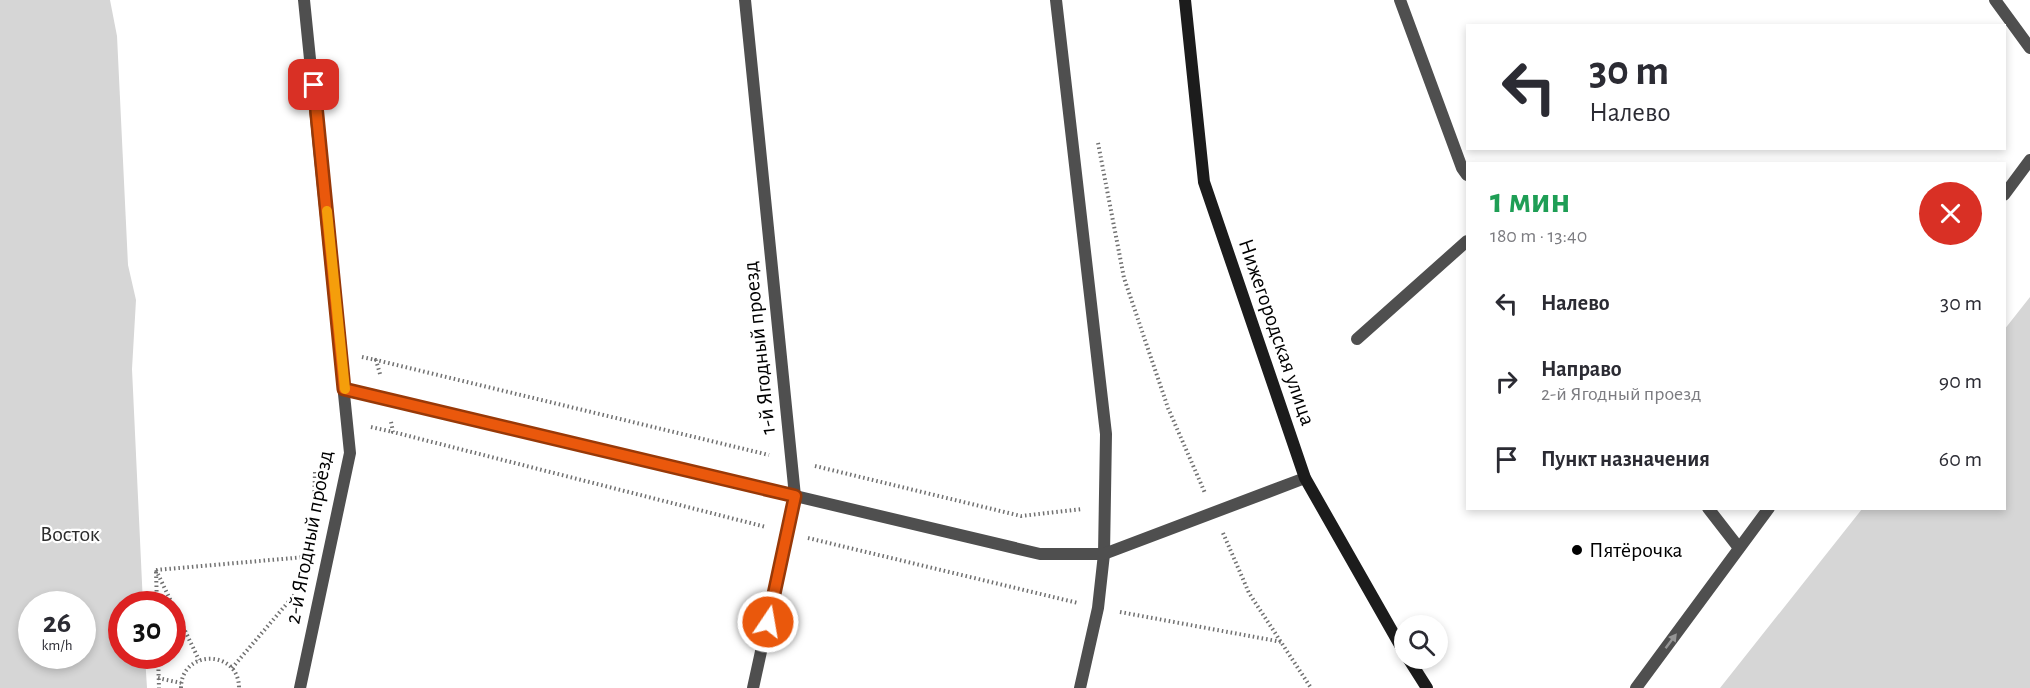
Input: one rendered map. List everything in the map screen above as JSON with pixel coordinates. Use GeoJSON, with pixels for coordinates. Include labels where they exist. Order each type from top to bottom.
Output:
{"type":"FeatureCollection","features":[{"type":"Feature","properties":{"kind":"street","name":"2-й Ягодный проезд"},"geometry":{"type":"LineString","coordinates":[[300,688],[350,453],[304,0]]}},
{"type":"Feature","properties":{"kind":"street","name":"1-й Ягодный проезд"},"geometry":{"type":"LineString","coordinates":[[745,0],[795,496],[753,688]]}},
{"type":"Feature","properties":{"kind":"street"},"geometry":{"type":"LineString","coordinates":[[1056,0],[1106,434],[1104,554],[1098,608],[1080,688]]}},
{"type":"Feature","properties":{"kind":"street","name":"Нижегородская улица"},"geometry":{"type":"LineString","coordinates":[[1185,0],[1204,182],[1305,478],[1394,634]]}},
{"type":"Feature","properties":{"kind":"street"},"geometry":{"type":"LineString","coordinates":[[1400,0],[1466,174]]}},
{"type":"Feature","properties":{"kind":"street"},"geometry":{"type":"LineString","coordinates":[[1995,0],[2030,48]]}},
{"type":"Feature","properties":{"kind":"street"},"geometry":{"type":"LineString","coordinates":[[2006,192],[2030,160]]}},
{"type":"Feature","properties":{"kind":"street"},"geometry":{"type":"LineString","coordinates":[[1357,339],[1466,242]]}},
{"type":"Feature","properties":{"kind":"street"},"geometry":{"type":"LineString","coordinates":[[344,389],[1040,554],[1104,554],[1305,478]]}},
{"type":"Feature","properties":{"kind":"street"},"geometry":{"type":"LineString","coordinates":[[1710,510],[1739,548]]}},
{"type":"Feature","properties":{"kind":"street"},"geometry":{"type":"LineString","coordinates":[[1635,688],[1768,510]]}},
{"type":"Feature","properties":{"kind":"street"},"geometry":{"type":"LineString","coordinates":[[1415,669],[1427,688]]}},
{"type":"Feature","properties":{"kind":"path"},"geometry":{"type":"LineString","coordinates":[[1097,140],[1124,278],[1168,408],[1249,593],[1311,688]]}},
{"type":"Feature","properties":{"kind":"path"},"geometry":{"type":"LineString","coordinates":[[156,570],[328,557]]}},
{"type":"Feature","properties":{"kind":"path"},"geometry":{"type":"LineString","coordinates":[[156,570],[157,591]]}},
{"type":"Feature","properties":{"kind":"path"},"geometry":{"type":"LineString","coordinates":[[156,570],[199,660]]}},
{"type":"Feature","properties":{"kind":"path"},"geometry":{"type":"LineString","coordinates":[[232,668],[300,588]]}},
{"type":"Feature","properties":{"kind":"path"},"geometry":{"type":"LineString","coordinates":[[158,678],[181,686],[190,665],[199,660],[217,658],[232,668],[237,675],[239,688]]}},
{"type":"Feature","properties":{"kind":"path"},"geometry":{"type":"LineString","coordinates":[[158,669],[159,688]]}},
{"type":"Feature","properties":{"kind":"green space","name":"Восток"},"geometry":{"type":"Polygon","coordinates":[[[0,0],[110,0],[117,36],[128,265],[136,300],[132,369],[142,591],[108,591],[108,669],[146,669],[147,688],[0,688],[0,0]]]}},
{"type":"Feature","properties":{"kind":"green space"},"geometry":{"type":"Polygon","coordinates":[[[2030,297],[2030,688],[1720,688],[1861,510],[2006,510],[2006,327],[2030,297]]]}},
{"type":"Feature","properties":{"kind":"slow traffic"},"geometry":{"type":"LineString","coordinates":[[327,211],[345,389]]}},
{"type":"Feature","properties":{"kind":"place","name":"Пятёрочка"},"geometry":{"type":"Point","coordinates":[1577,550]}},
{"type":"Feature","properties":{"kind":"route"},"geometry":{"type":"LineString","coordinates":[[314,85],[344,389],[795,496],[768,622]]}}]}
